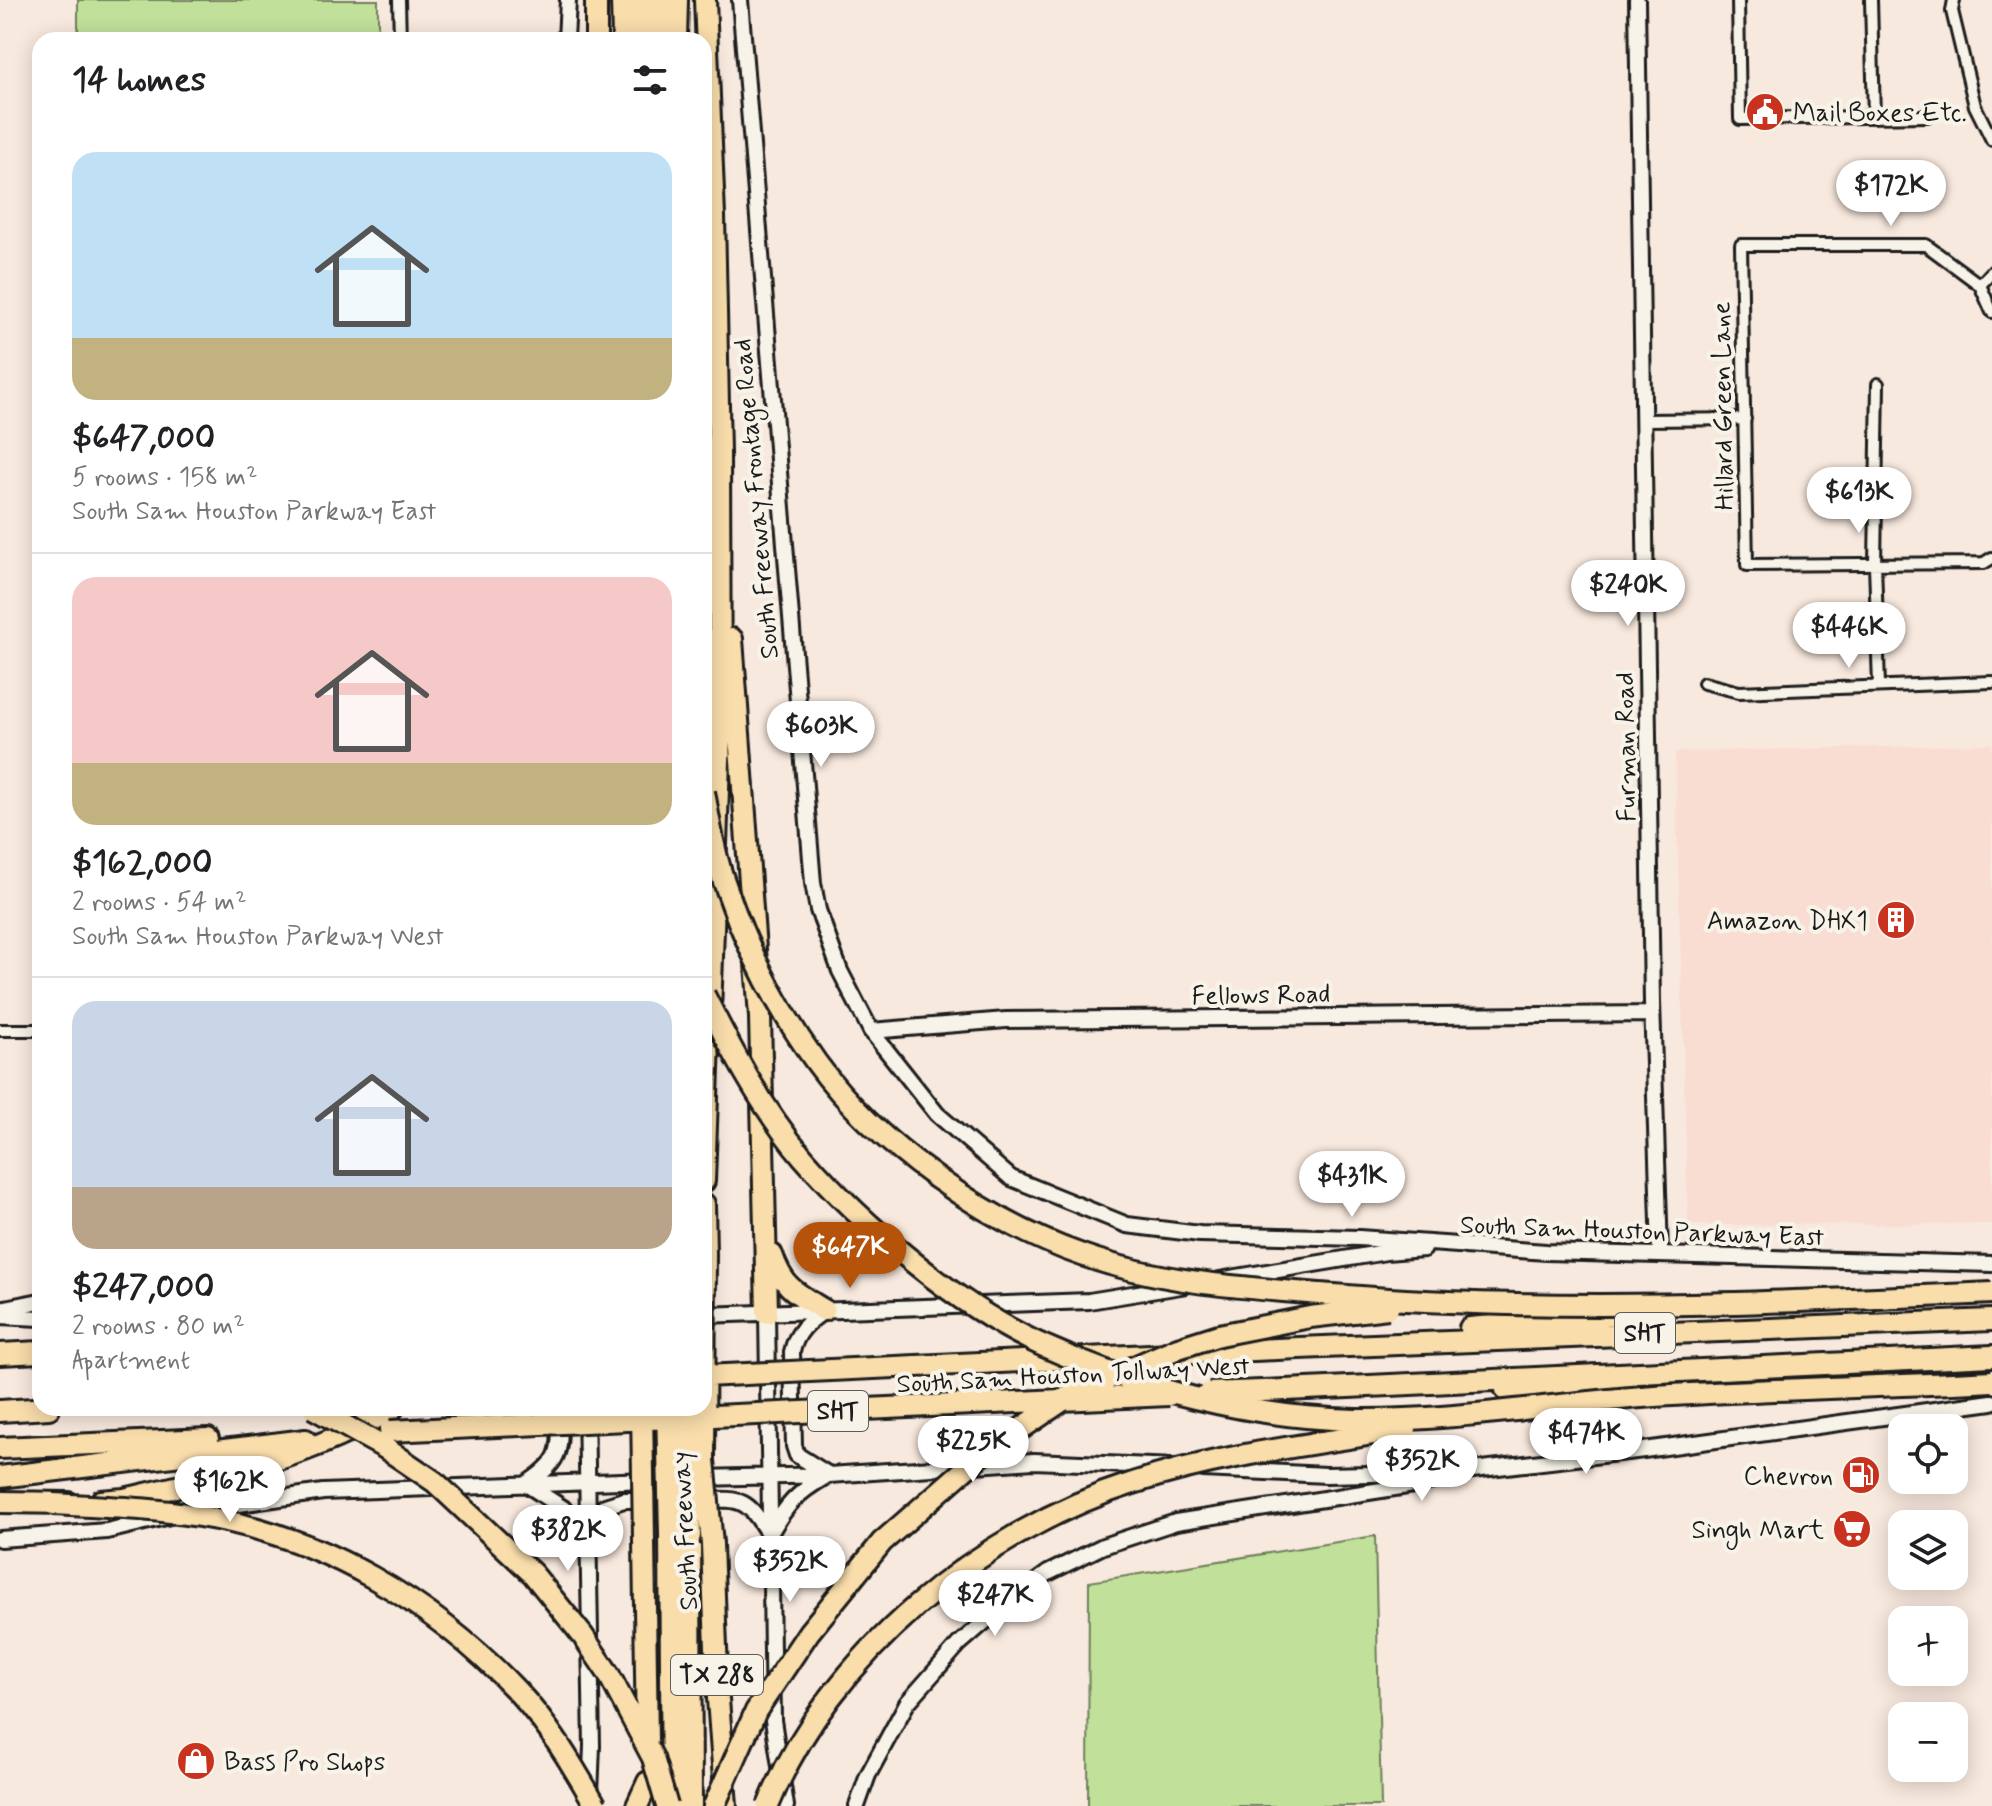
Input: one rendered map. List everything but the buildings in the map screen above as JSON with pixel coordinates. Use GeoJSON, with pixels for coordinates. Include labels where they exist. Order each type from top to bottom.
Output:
{"type":"FeatureCollection","features":[{"type":"Feature","properties":{"kind":"highway"},"geometry":{"type":"LineString","coordinates":[[596,0],[596,32]]}},
{"type":"Feature","properties":{"kind":"highway"},"geometry":{"type":"LineString","coordinates":[[622,0],[623,32]]}},
{"type":"Feature","properties":{"kind":"highway"},"geometry":{"type":"LineString","coordinates":[[640,0],[640,32]]}},
{"type":"Feature","properties":{"kind":"highway"},"geometry":{"type":"LineString","coordinates":[[657,0],[668,32]]}},
{"type":"Feature","properties":{"kind":"highway"},"geometry":{"type":"LineString","coordinates":[[671,32],[676,0]]}},
{"type":"Feature","properties":{"kind":"highway"},"geometry":{"type":"LineString","coordinates":[[705,0],[706,32]]}},
{"type":"Feature","properties":{"kind":"highway"},"geometry":{"type":"LineString","coordinates":[[712,168],[719,452],[720,732],[712,956]]}},
{"type":"Feature","properties":{"kind":"highway"},"geometry":{"type":"LineString","coordinates":[[719,452],[760,1017],[767,1313]]}},
{"type":"Feature","properties":{"kind":"highway"},"geometry":{"type":"LineString","coordinates":[[712,828],[725,887],[745,938],[779,1005],[817,1063],[857,1108],[907,1155],[959,1193],[1014,1226],[1078,1254],[1128,1270],[1185,1281],[1432,1303],[1604,1305],[1992,1293]]}},
{"type":"Feature","properties":{"kind":"highway"},"geometry":{"type":"LineString","coordinates":[[712,1010],[755,1089],[802,1156],[889,1242],[955,1292],[1041,1345],[1104,1370],[1202,1399],[1249,1409],[1354,1420],[1416,1419],[1653,1396],[1992,1381]]}},
{"type":"Feature","properties":{"kind":"highway"},"geometry":{"type":"LineString","coordinates":[[765,1235],[779,1277],[789,1288],[824,1310]]}},
{"type":"Feature","properties":{"kind":"highway"},"geometry":{"type":"LineString","coordinates":[[1301,1348],[1558,1318],[1992,1286]]}},
{"type":"Feature","properties":{"kind":"highway"},"geometry":{"type":"LineString","coordinates":[[714,1806],[756,1711],[809,1632],[882,1542],[978,1458],[1072,1394],[1178,1348],[1219,1335],[1310,1317],[1432,1303]]}},
{"type":"Feature","properties":{"kind":"highway","name":"SHT"},"geometry":{"type":"LineString","coordinates":[[1301,1348],[1992,1320]]}},
{"type":"Feature","properties":{"kind":"highway","name":"South Sam Houston Tollway West"},"geometry":{"type":"LineString","coordinates":[[712,1375],[1301,1348]]}},
{"type":"Feature","properties":{"kind":"highway"},"geometry":{"type":"LineString","coordinates":[[0,1353],[32,1352]]}},
{"type":"Feature","properties":{"kind":"highway","name":"SHT"},"geometry":{"type":"LineString","coordinates":[[1286,1390],[1992,1356]]}},
{"type":"Feature","properties":{"kind":"highway"},"geometry":{"type":"LineString","coordinates":[[1286,1390],[1992,1389]]}},
{"type":"Feature","properties":{"kind":"highway","name":"South Sam Houston Tollway West"},"geometry":{"type":"LineString","coordinates":[[69,1456],[390,1431],[1286,1390]]}},
{"type":"Feature","properties":{"kind":"highway"},"geometry":{"type":"LineString","coordinates":[[0,1411],[32,1409]]}},
{"type":"Feature","properties":{"kind":"highway"},"geometry":{"type":"LineString","coordinates":[[768,1806],[802,1740],[828,1700],[883,1637],[960,1571],[1045,1518],[1134,1482],[1237,1456],[1521,1411]]}},
{"type":"Feature","properties":{"kind":"highway"},"geometry":{"type":"LineString","coordinates":[[327,1416],[385,1448],[435,1482],[533,1574],[583,1636],[608,1673],[653,1758],[670,1806]]}},
{"type":"Feature","properties":{"kind":"highway"},"geometry":{"type":"LineString","coordinates":[[53,1504],[124,1499],[230,1475],[328,1440],[377,1416]]}},
{"type":"Feature","properties":{"kind":"highway","name":"South Freeway"},"geometry":{"type":"LineString","coordinates":[[642,1416],[647,1806]]}},
{"type":"Feature","properties":{"kind":"highway"},"geometry":{"type":"LineString","coordinates":[[668,1416],[680,1535],[691,1806]]}},
{"type":"Feature","properties":{"kind":"highway"},"geometry":{"type":"LineString","coordinates":[[670,1806],[687,1416]]}},
{"type":"Feature","properties":{"kind":"highway","name":"South Freeway"},"geometry":{"type":"LineString","coordinates":[[704,1416],[704,1460],[712,1544],[726,1806]]}},
{"type":"Feature","properties":{"kind":"highway"},"geometry":{"type":"LineString","coordinates":[[0,1448],[69,1456]]}},
{"type":"Feature","properties":{"kind":"highway"},"geometry":{"type":"LineString","coordinates":[[0,1477],[69,1456]]}},
{"type":"Feature","properties":{"kind":"highway"},"geometry":{"type":"LineString","coordinates":[[0,1502],[143,1509],[201,1516],[287,1539],[383,1583],[451,1629],[518,1692],[575,1769],[596,1806]]}},
{"type":"Feature","properties":{"kind":"highway"},"geometry":{"type":"LineString","coordinates":[[637,1806],[648,1782]]}},
{"type":"Feature","properties":{"kind":"main road"},"geometry":{"type":"LineString","coordinates":[[566,32],[568,0]]}},
{"type":"Feature","properties":{"kind":"main road","name":"South Freeway Frontage Road"},"geometry":{"type":"LineString","coordinates":[[740,0],[813,883],[818,910],[836,961],[871,1031],[937,1114],[1011,1178],[1127,1225],[1200,1234],[1359,1238],[1472,1246]]}},
{"type":"Feature","properties":{"kind":"main road","name":"Furman Road"},"geometry":{"type":"LineString","coordinates":[[1637,0],[1652,1014],[1660,1253]]}},
{"type":"Feature","properties":{"kind":"main road","name":"Fellows Road"},"geometry":{"type":"LineString","coordinates":[[871,1031],[1006,1020],[1652,1014]]}},
{"type":"Feature","properties":{"kind":"main road","name":"South Sam Houston Parkway East"},"geometry":{"type":"LineString","coordinates":[[712,1315],[1089,1301],[1386,1252],[1472,1246],[1546,1252],[1992,1264]]}},
{"type":"Feature","properties":{"kind":"main road"},"geometry":{"type":"LineString","coordinates":[[0,1309],[32,1303]]}},
{"type":"Feature","properties":{"kind":"main road"},"geometry":{"type":"LineString","coordinates":[[824,1310],[795,1338],[792,1352],[794,1446],[797,1455],[829,1475]]}},
{"type":"Feature","properties":{"kind":"main road"},"geometry":{"type":"LineString","coordinates":[[767,1313],[773,1720],[786,1806]]}},
{"type":"Feature","properties":{"kind":"main road"},"geometry":{"type":"LineString","coordinates":[[0,1316],[32,1318]]}},
{"type":"Feature","properties":{"kind":"main road"},"geometry":{"type":"LineString","coordinates":[[0,1539],[107,1531],[203,1508],[323,1492],[829,1475],[1034,1461],[1326,1475],[1456,1472],[1644,1450],[1992,1402]]}},
{"type":"Feature","properties":{"kind":"main road"},"geometry":{"type":"LineString","coordinates":[[526,1484],[549,1469],[556,1458],[560,1444],[559,1416]]}},
{"type":"Feature","properties":{"kind":"main road"},"geometry":{"type":"LineString","coordinates":[[586,1416],[592,1746],[589,1806]]}},
{"type":"Feature","properties":{"kind":"main road"},"geometry":{"type":"LineString","coordinates":[[857,1806],[868,1775],[907,1703],[959,1644],[1004,1605],[1048,1573],[1103,1546],[1176,1522],[1435,1482],[1456,1472]]}},
{"type":"Feature","properties":{"kind":"main road"},"geometry":{"type":"LineString","coordinates":[[769,1535],[790,1500],[829,1475]]}},
{"type":"Feature","properties":{"kind":"main road"},"geometry":{"type":"LineString","coordinates":[[526,1484],[563,1508],[587,1536]]}},
{"type":"Feature","properties":{"kind":"main road"},"geometry":{"type":"LineString","coordinates":[[587,1536],[605,1506],[624,1500],[735,1499],[752,1508],[769,1535]]}},
{"type":"Feature","properties":{"kind":"street"},"geometry":{"type":"LineString","coordinates":[[399,0],[400,32]]}},
{"type":"Feature","properties":{"kind":"street"},"geometry":{"type":"LineString","coordinates":[[1738,0],[1740,119],[1927,116]]}},
{"type":"Feature","properties":{"kind":"street"},"geometry":{"type":"LineString","coordinates":[[1871,0],[1874,117]]}},
{"type":"Feature","properties":{"kind":"street"},"geometry":{"type":"LineString","coordinates":[[1954,0],[1952,11],[1975,106],[1992,140]]}},
{"type":"Feature","properties":{"kind":"street","name":"Hillard Green Lane"},"geometry":{"type":"LineString","coordinates":[[1875,563],[1747,565],[1741,245],[1926,245],[1980,285]]}},
{"type":"Feature","properties":{"kind":"street"},"geometry":{"type":"LineString","coordinates":[[1992,272],[1980,285],[1992,312]]}},
{"type":"Feature","properties":{"kind":"street"},"geometry":{"type":"LineString","coordinates":[[1878,384],[1875,563],[1879,686]]}},
{"type":"Feature","properties":{"kind":"street"},"geometry":{"type":"LineString","coordinates":[[1645,420],[1745,419]]}},
{"type":"Feature","properties":{"kind":"street"},"geometry":{"type":"LineString","coordinates":[[1875,563],[1984,563],[1992,558]]}},
{"type":"Feature","properties":{"kind":"street"},"geometry":{"type":"LineString","coordinates":[[1704,683],[1739,692],[1992,682]]}},
{"type":"Feature","properties":{"kind":"street"},"geometry":{"type":"LineString","coordinates":[[0,1030],[32,1030]]}},
{"type":"Feature","properties":{"kind":"shaded area"},"geometry":{"type":"Polygon","coordinates":[[[1992,744],[1992,1224],[1688,1225],[1675,752],[1992,744]]]}},
{"type":"Feature","properties":{"kind":"green space"},"geometry":{"type":"Polygon","coordinates":[[[78,0],[378,0],[378,32],[78,32],[78,0]]]}},
{"type":"Feature","properties":{"kind":"green space"},"geometry":{"type":"Polygon","coordinates":[[[1375,1536],[1381,1806],[1088,1806],[1089,1582],[1375,1536]]]}},
{"type":"Feature","properties":{"kind":"place","name":"Mail Boxes Etc."},"geometry":{"type":"Point","coordinates":[1765,112]}},
{"type":"Feature","properties":{"kind":"place","name":"Amazon DHX1"},"geometry":{"type":"Point","coordinates":[1896,920]}},
{"type":"Feature","properties":{"kind":"place","name":"Chevron"},"geometry":{"type":"Point","coordinates":[1861,1475]}},
{"type":"Feature","properties":{"kind":"place","name":"Singh Mart"},"geometry":{"type":"Point","coordinates":[1852,1529]}},
{"type":"Feature","properties":{"kind":"place","name":"Bass Pro Shops"},"geometry":{"type":"Point","coordinates":[196,1761]}}]}
